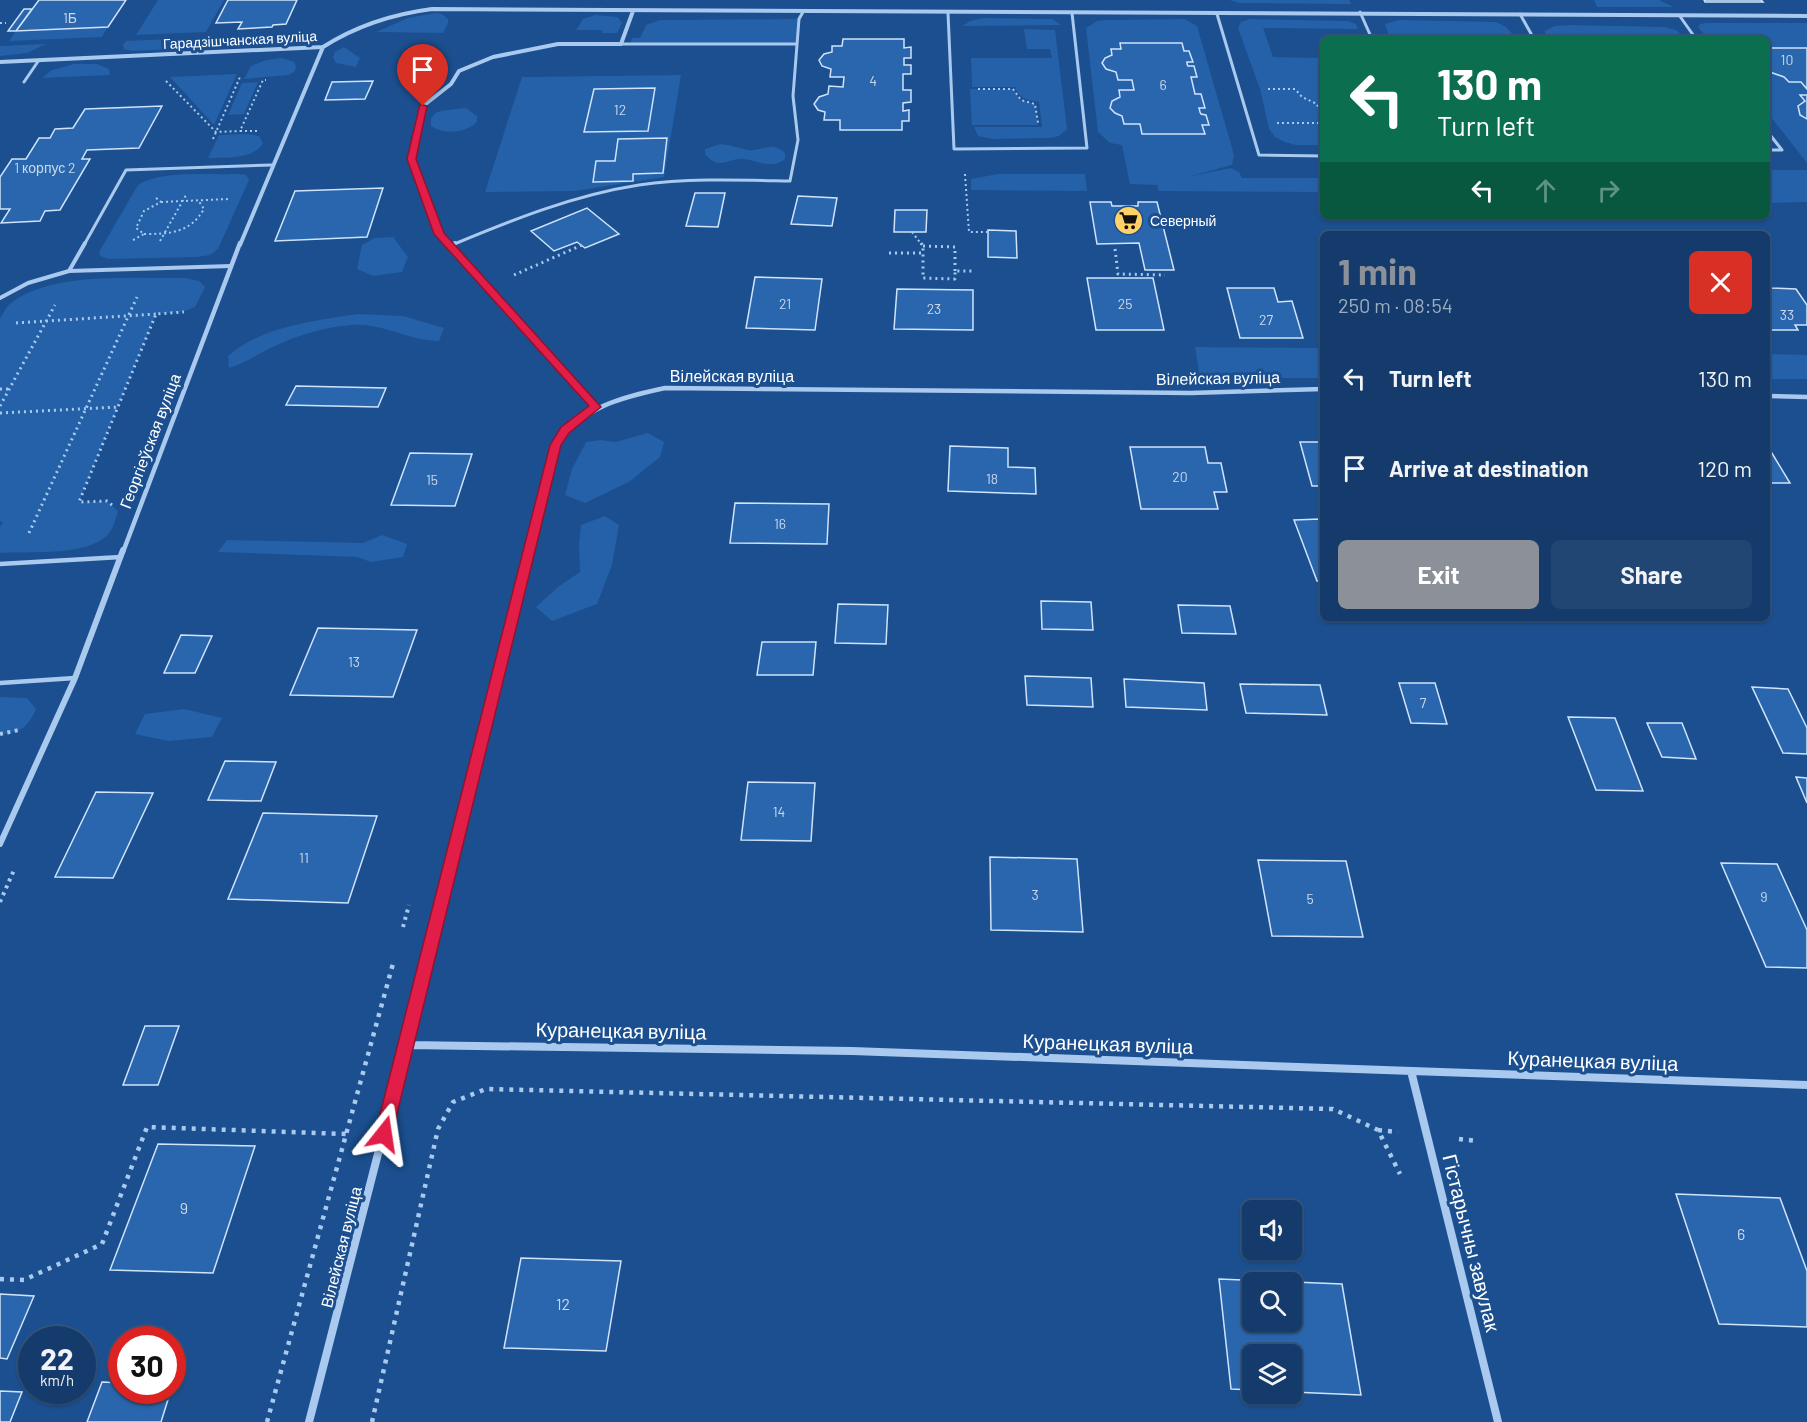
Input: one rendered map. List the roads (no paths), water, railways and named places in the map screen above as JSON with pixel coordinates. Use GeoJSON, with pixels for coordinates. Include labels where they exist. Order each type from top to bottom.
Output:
{"type":"FeatureCollection","features":[{"type":"Feature","properties":{"kind":"street","name":"Гарадзішчанская вуліца"},"geometry":{"type":"LineString","coordinates":[[0,62],[323,47],[341,36],[417,10],[1217,14],[1360,12],[1807,16]]}},
{"type":"Feature","properties":{"kind":"street"},"geometry":{"type":"LineString","coordinates":[[596,407],[449,246],[436,225],[411,159],[423,106],[451,84],[459,71],[493,57],[558,44],[621,44],[633,11]]}},
{"type":"Feature","properties":{"kind":"street","name":"Георгіеўская вуліца"},"geometry":{"type":"LineString","coordinates":[[0,844],[75,678],[231,266],[323,47]]}},
{"type":"Feature","properties":{"kind":"street","name":"Вілейская вуліца"},"geometry":{"type":"LineString","coordinates":[[309,1422],[407,1045],[556,445],[565,430],[596,407],[619,398],[665,388],[1191,393],[1320,389]]}},
{"type":"Feature","properties":{"kind":"street"},"geometry":{"type":"LineString","coordinates":[[1770,396],[1807,397]]}},
{"type":"Feature","properties":{"kind":"street","name":"Куранецкая вуліца"},"geometry":{"type":"LineString","coordinates":[[407,1045],[852,1051],[1807,1084]]}},
{"type":"Feature","properties":{"kind":"street","name":"Гістарычны завулак"},"geometry":{"type":"LineString","coordinates":[[1411,1071],[1498,1422]]}},
{"type":"Feature","properties":{"kind":"lane"},"geometry":{"type":"LineString","coordinates":[[449,246],[580,197],[665,182],[790,180],[798,140],[793,96],[796,44],[799,19],[803,12]]}},
{"type":"Feature","properties":{"kind":"lane"},"geometry":{"type":"LineString","coordinates":[[1360,12],[1371,36]]}},
{"type":"Feature","properties":{"kind":"lane"},"geometry":{"type":"LineString","coordinates":[[948,13],[954,149],[1087,148],[1072,13]]}},
{"type":"Feature","properties":{"kind":"lane"},"geometry":{"type":"LineString","coordinates":[[1217,14],[1259,155],[1320,156]]}},
{"type":"Feature","properties":{"kind":"lane"},"geometry":{"type":"LineString","coordinates":[[1520,14],[1532,36]]}},
{"type":"Feature","properties":{"kind":"lane"},"geometry":{"type":"LineString","coordinates":[[1679,15],[1694,36]]}},
{"type":"Feature","properties":{"kind":"lane"},"geometry":{"type":"LineString","coordinates":[[621,44],[796,44]]}},
{"type":"Feature","properties":{"kind":"lane"},"geometry":{"type":"LineString","coordinates":[[24,82],[39,60]]}},
{"type":"Feature","properties":{"kind":"lane"},"geometry":{"type":"LineString","coordinates":[[1770,135],[1782,150],[1770,150]]}},
{"type":"Feature","properties":{"kind":"lane"},"geometry":{"type":"LineString","coordinates":[[69,271],[126,170],[272,165]]}},
{"type":"Feature","properties":{"kind":"lane"},"geometry":{"type":"LineString","coordinates":[[0,298],[28,283],[69,271],[231,266]]}},
{"type":"Feature","properties":{"kind":"lane"},"geometry":{"type":"LineString","coordinates":[[0,564],[121,557]]}},
{"type":"Feature","properties":{"kind":"lane"},"geometry":{"type":"LineString","coordinates":[[0,683],[75,678]]}},
{"type":"Feature","properties":{"kind":"place","name":"Северный"},"geometry":{"type":"Point","coordinates":[1129,221]}}]}
